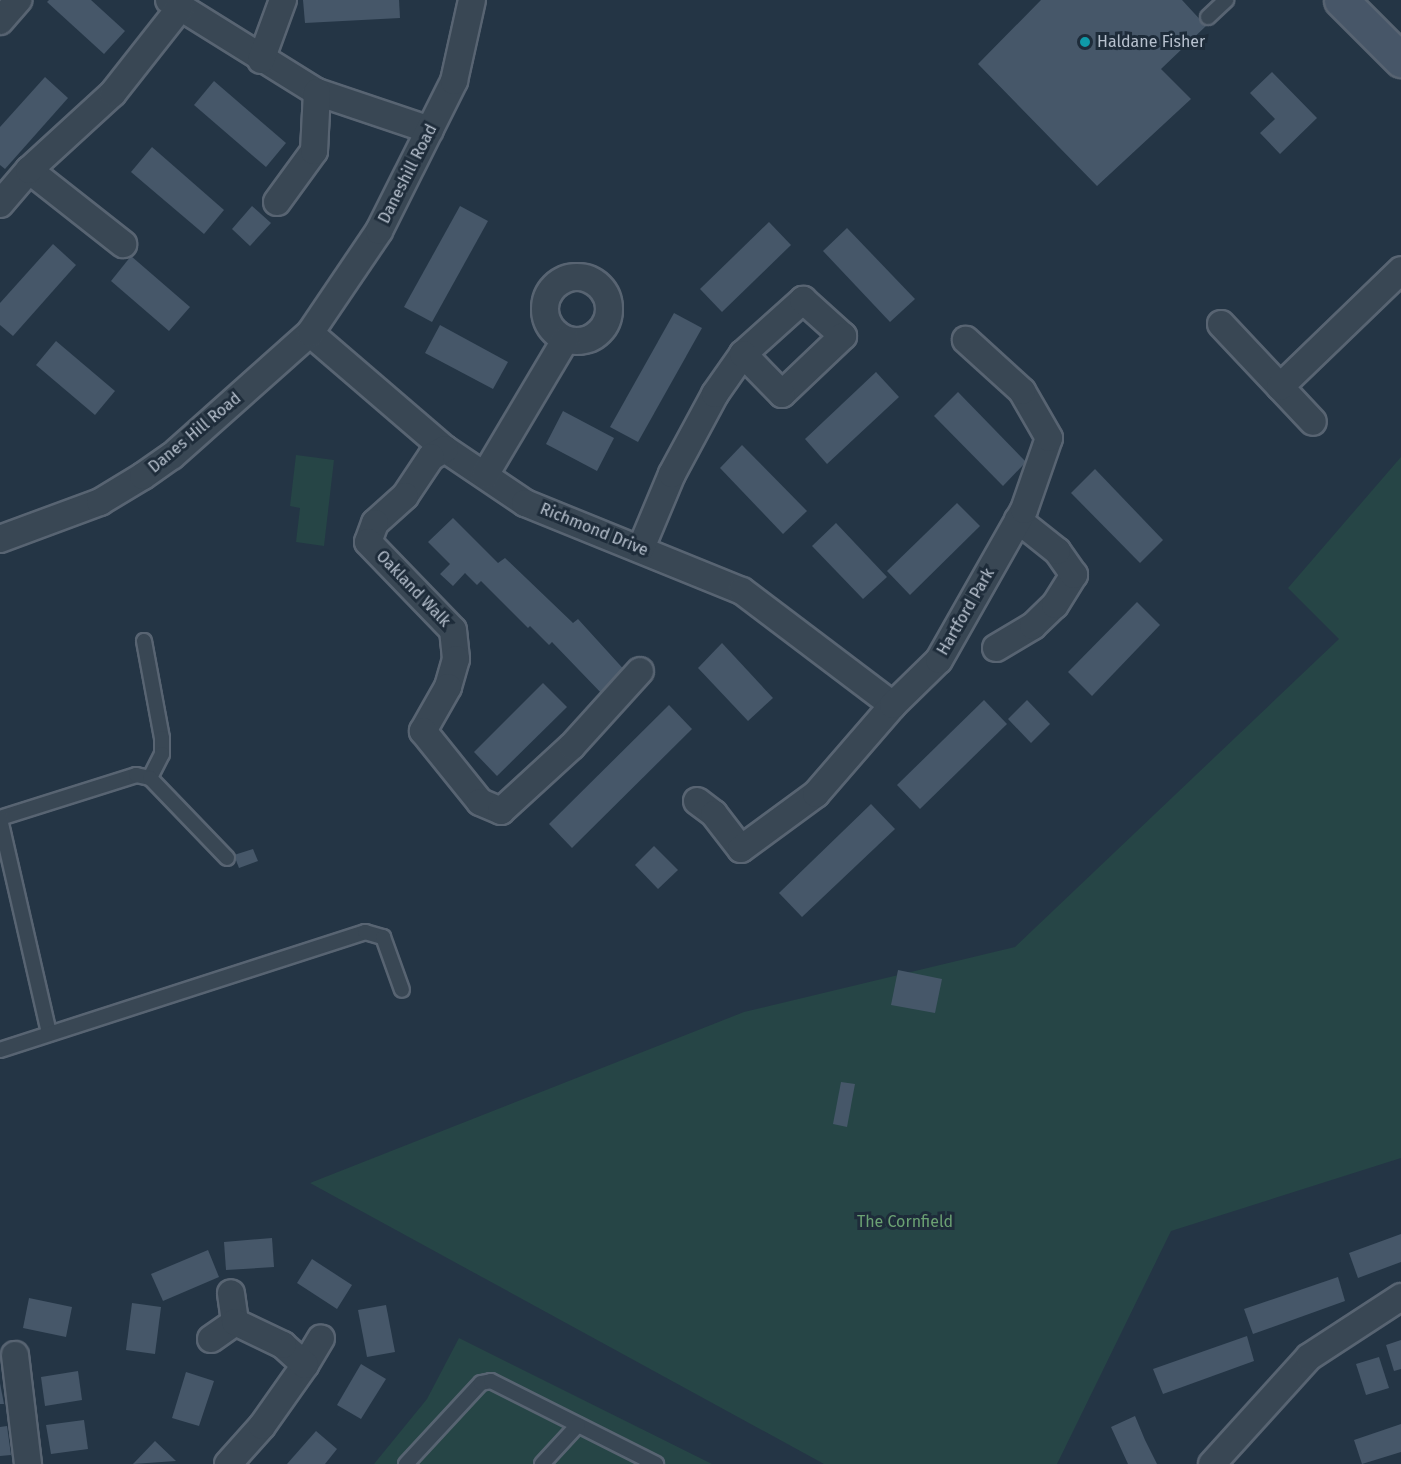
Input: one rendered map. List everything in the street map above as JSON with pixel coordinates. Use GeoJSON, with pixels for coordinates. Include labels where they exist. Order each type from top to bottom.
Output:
{"type":"FeatureCollection","features":[{"type":"Feature","properties":{"kind":"main road"},"geometry":{"type":"LineString","coordinates":[[1341,0],[1401,60]]}},
{"type":"Feature","properties":{"kind":"street"},"geometry":{"type":"LineString","coordinates":[[261,60],[283,0]]}},
{"type":"Feature","properties":{"kind":"street","name":"Daneshill Road"},"geometry":{"type":"LineString","coordinates":[[310,333],[379,231],[454,81],[472,0]]}},
{"type":"Feature","properties":{"kind":"street"},"geometry":{"type":"LineString","coordinates":[[0,204],[29,170],[113,93],[175,4],[261,60],[317,92],[430,130]]}},
{"type":"Feature","properties":{"kind":"street"},"geometry":{"type":"LineString","coordinates":[[277,202],[315,151],[317,92]]}},
{"type":"Feature","properties":{"kind":"street"},"geometry":{"type":"LineString","coordinates":[[29,170],[123,244]]}},
{"type":"Feature","properties":{"kind":"street"},"geometry":{"type":"LineString","coordinates":[[1280,387],[1401,270]]}},
{"type":"Feature","properties":{"kind":"street"},"geometry":{"type":"LineString","coordinates":[[1221,324],[1313,422]]}},
{"type":"Feature","properties":{"kind":"street","name":"Richmond Drive"},"geometry":{"type":"LineString","coordinates":[[310,333],[445,449],[525,503],[641,548],[742,591],[893,705]]}},
{"type":"Feature","properties":{"kind":"street","name":"Danes Hill Road"},"geometry":{"type":"LineString","coordinates":[[0,539],[100,502],[143,476],[172,456],[310,333]]}},
{"type":"Feature","properties":{"kind":"street"},"geometry":{"type":"LineString","coordinates":[[485,475],[565,340]]}},
{"type":"Feature","properties":{"kind":"street","name":"Hartford Park"},"geometry":{"type":"LineString","coordinates":[[697,801],[714,814],[741,849],[816,794],[893,705],[939,660],[1018,520],[1049,438],[1022,391],[966,340]]}},
{"type":"Feature","properties":{"kind":"street"},"geometry":{"type":"LineString","coordinates":[[641,548],[672,474],[715,394],[743,354]]}},
{"type":"Feature","properties":{"kind":"street","name":"Oakland Walk"},"geometry":{"type":"LineString","coordinates":[[445,449],[431,457],[405,496],[375,523],[368,542],[453,630],[456,658],[448,687],[423,731],[480,802],[501,810],[572,746],[640,671]]}},
{"type":"Feature","properties":{"kind":"street"},"geometry":{"type":"LineString","coordinates":[[996,648],[1033,626],[1055,605],[1074,575],[1057,551],[1018,520]]}},
{"type":"Feature","properties":{"kind":"street"},"geometry":{"type":"LineString","coordinates":[[231,1293],[236,1322]]}},
{"type":"Feature","properties":{"kind":"street"},"geometry":{"type":"LineString","coordinates":[[1220,1461],[1309,1357],[1401,1297]]}},
{"type":"Feature","properties":{"kind":"street"},"geometry":{"type":"LineString","coordinates":[[211,1339],[236,1322]]}},
{"type":"Feature","properties":{"kind":"street"},"geometry":{"type":"LineString","coordinates":[[236,1322],[283,1345],[305,1365]]}},
{"type":"Feature","properties":{"kind":"street"},"geometry":{"type":"LineString","coordinates":[[228,1464],[262,1426],[321,1338]]}},
{"type":"Feature","properties":{"kind":"street"},"geometry":{"type":"LineString","coordinates":[[15,1354],[28,1464]]}},
{"type":"Feature","properties":{"kind":"lane"},"geometry":{"type":"LineString","coordinates":[[1208,17],[1226,0]]}},
{"type":"Feature","properties":{"kind":"lane"},"geometry":{"type":"LineString","coordinates":[[144,641],[162,738],[162,754],[150,778]]}},
{"type":"Feature","properties":{"kind":"lane"},"geometry":{"type":"LineString","coordinates":[[49,1032],[0,818],[136,775],[150,778],[227,858]]}},
{"type":"Feature","properties":{"kind":"lane"},"geometry":{"type":"LineString","coordinates":[[0,1050],[49,1032],[365,932],[383,937],[402,990]]}},
{"type":"Feature","properties":{"kind":"lane"},"geometry":{"type":"LineString","coordinates":[[409,1463],[481,1383],[491,1381],[656,1464]]}},
{"type":"Feature","properties":{"kind":"lane"},"geometry":{"type":"LineString","coordinates":[[542,1464],[578,1425]]}},
{"type":"Feature","properties":{"kind":"green space"},"geometry":{"type":"Polygon","coordinates":[[[296,455],[334,460],[324,546],[296,542],[300,508],[290,506],[296,455]]]}},
{"type":"Feature","properties":{"kind":"green space","name":"The Cornfield"},"geometry":{"type":"Polygon","coordinates":[[[1401,457],[1401,1158],[1171,1231],[1057,1464],[824,1464],[310,1183],[744,1012],[1015,947],[1339,639],[1288,588],[1401,457]]]}},
{"type":"Feature","properties":{"kind":"green space"},"geometry":{"type":"Polygon","coordinates":[[[459,1338],[712,1464],[374,1464],[427,1399],[459,1338]]]}},
{"type":"Feature","properties":{"kind":"building"},"geometry":{"type":"Polygon","coordinates":[[[49,0],[91,0],[125,31],[104,54],[47,2],[49,0]]]}},
{"type":"Feature","properties":{"kind":"building"},"geometry":{"type":"Polygon","coordinates":[[[303,0],[399,0],[400,18],[305,23],[303,0]]]}},
{"type":"Feature","properties":{"kind":"building"},"geometry":{"type":"Polygon","coordinates":[[[1041,0],[1182,0],[1206,26],[1161,69],[1191,99],[1097,186],[978,64],[1041,0]]]}},
{"type":"Feature","properties":{"kind":"building"},"geometry":{"type":"Polygon","coordinates":[[[1272,72],[1317,118],[1280,154],[1260,133],[1275,119],[1250,93],[1272,72]]]}},
{"type":"Feature","properties":{"kind":"building"},"geometry":{"type":"Polygon","coordinates":[[[45,77],[68,98],[5,169],[0,165],[0,127],[45,77]]]}},
{"type":"Feature","properties":{"kind":"building"},"geometry":{"type":"Polygon","coordinates":[[[214,81],[286,143],[266,167],[194,105],[214,81]]]}},
{"type":"Feature","properties":{"kind":"building"},"geometry":{"type":"Polygon","coordinates":[[[152,147],[224,210],[204,234],[131,172],[152,147]]]}},
{"type":"Feature","properties":{"kind":"building"},"geometry":{"type":"Polygon","coordinates":[[[252,206],[271,223],[250,246],[232,229],[252,206]]]}},
{"type":"Feature","properties":{"kind":"building"},"geometry":{"type":"Polygon","coordinates":[[[460,206],[488,221],[432,322],[404,307],[460,206]]]}},
{"type":"Feature","properties":{"kind":"building"},"geometry":{"type":"Polygon","coordinates":[[[769,222],[791,245],[722,312],[700,289],[769,222]]]}},
{"type":"Feature","properties":{"kind":"building"},"geometry":{"type":"Polygon","coordinates":[[[847,228],[915,299],[890,322],[823,251],[847,228]]]}},
{"type":"Feature","properties":{"kind":"building"},"geometry":{"type":"Polygon","coordinates":[[[53,244],[76,265],[13,336],[0,325],[0,303],[53,244]]]}},
{"type":"Feature","properties":{"kind":"building"},"geometry":{"type":"Polygon","coordinates":[[[131,256],[190,307],[169,331],[111,281],[131,256]]]}},
{"type":"Feature","properties":{"kind":"building"},"geometry":{"type":"Polygon","coordinates":[[[674,313],[702,328],[638,442],[610,427],[674,313]]]}},
{"type":"Feature","properties":{"kind":"building"},"geometry":{"type":"Polygon","coordinates":[[[440,325],[508,362],[493,389],[425,353],[440,325]]]}},
{"type":"Feature","properties":{"kind":"building"},"geometry":{"type":"Polygon","coordinates":[[[56,341],[115,391],[95,415],[36,365],[56,341]]]}},
{"type":"Feature","properties":{"kind":"building"},"geometry":{"type":"Polygon","coordinates":[[[876,372],[899,397],[827,464],[805,439],[876,372]]]}},
{"type":"Feature","properties":{"kind":"building"},"geometry":{"type":"Polygon","coordinates":[[[958,392],[1026,462],[1003,486],[934,416],[958,392]]]}},
{"type":"Feature","properties":{"kind":"building"},"geometry":{"type":"Polygon","coordinates":[[[563,411],[614,438],[597,471],[546,444],[563,411]]]}},
{"type":"Feature","properties":{"kind":"building"},"geometry":{"type":"Polygon","coordinates":[[[742,445],[807,511],[783,534],[720,468],[742,445]]]}},
{"type":"Feature","properties":{"kind":"building"},"geometry":{"type":"Polygon","coordinates":[[[1095,469],[1163,540],[1140,563],[1071,493],[1095,469]]]}},
{"type":"Feature","properties":{"kind":"building"},"geometry":{"type":"Polygon","coordinates":[[[957,503],[980,526],[910,595],[887,571],[957,503]]]}},
{"type":"Feature","properties":{"kind":"building"},"geometry":{"type":"Polygon","coordinates":[[[453,518],[498,563],[505,558],[573,623],[578,619],[628,674],[604,696],[552,642],[549,645],[530,626],[528,628],[481,581],[477,585],[465,573],[453,586],[440,574],[450,564],[428,542],[453,518]]]}},
{"type":"Feature","properties":{"kind":"building"},"geometry":{"type":"Polygon","coordinates":[[[836,523],[887,577],[863,599],[812,546],[836,523]]]}},
{"type":"Feature","properties":{"kind":"building"},"geometry":{"type":"Polygon","coordinates":[[[1137,602],[1160,625],[1092,696],[1068,672],[1137,602]]]}},
{"type":"Feature","properties":{"kind":"building"},"geometry":{"type":"Polygon","coordinates":[[[722,643],[773,698],[748,721],[698,668],[722,643]]]}},
{"type":"Feature","properties":{"kind":"building"},"geometry":{"type":"Polygon","coordinates":[[[543,683],[567,707],[497,776],[474,752],[543,683]]]}},
{"type":"Feature","properties":{"kind":"building"},"geometry":{"type":"Polygon","coordinates":[[[984,700],[1007,724],[920,809],[897,785],[984,700]]]}},
{"type":"Feature","properties":{"kind":"building"},"geometry":{"type":"Polygon","coordinates":[[[1027,700],[1050,724],[1031,743],[1008,719],[1027,700]]]}},
{"type":"Feature","properties":{"kind":"building"},"geometry":{"type":"Polygon","coordinates":[[[669,705],[692,729],[572,848],[549,824],[669,705]]]}},
{"type":"Feature","properties":{"kind":"building"},"geometry":{"type":"Polygon","coordinates":[[[871,804],[895,829],[802,917],[779,893],[871,804]]]}},
{"type":"Feature","properties":{"kind":"building"},"geometry":{"type":"Polygon","coordinates":[[[654,846],[678,870],[658,889],[635,865],[654,846]]]}},
{"type":"Feature","properties":{"kind":"building"},"geometry":{"type":"Polygon","coordinates":[[[253,849],[258,861],[239,868],[234,855],[253,849]]]}},
{"type":"Feature","properties":{"kind":"building"},"geometry":{"type":"Polygon","coordinates":[[[898,970],[942,979],[935,1013],[891,1005],[898,970]]]}},
{"type":"Feature","properties":{"kind":"building"},"geometry":{"type":"Polygon","coordinates":[[[841,1082],[855,1084],[847,1127],[833,1124],[841,1082]]]}},
{"type":"Feature","properties":{"kind":"building"},"geometry":{"type":"Polygon","coordinates":[[[1401,1234],[1401,1262],[1358,1278],[1349,1253],[1401,1234]]]}},
{"type":"Feature","properties":{"kind":"building"},"geometry":{"type":"Polygon","coordinates":[[[272,1238],[274,1267],[226,1270],[224,1242],[272,1238]]]}},
{"type":"Feature","properties":{"kind":"building"},"geometry":{"type":"Polygon","coordinates":[[[208,1250],[219,1277],[163,1301],[151,1274],[208,1250]]]}},
{"type":"Feature","properties":{"kind":"building"},"geometry":{"type":"Polygon","coordinates":[[[312,1259],[352,1285],[337,1309],[297,1283],[312,1259]]]}},
{"type":"Feature","properties":{"kind":"building"},"geometry":{"type":"Polygon","coordinates":[[[1338,1277],[1345,1301],[1253,1334],[1244,1309],[1338,1277]]]}},
{"type":"Feature","properties":{"kind":"building"},"geometry":{"type":"Polygon","coordinates":[[[29,1298],[72,1307],[66,1337],[23,1328],[29,1298]]]}},
{"type":"Feature","properties":{"kind":"building"},"geometry":{"type":"Polygon","coordinates":[[[132,1303],[161,1307],[155,1354],[126,1350],[132,1303]]]}},
{"type":"Feature","properties":{"kind":"building"},"geometry":{"type":"Polygon","coordinates":[[[386,1305],[395,1352],[367,1357],[358,1310],[386,1305]]]}},
{"type":"Feature","properties":{"kind":"building"},"geometry":{"type":"Polygon","coordinates":[[[1247,1336],[1254,1361],[1163,1394],[1153,1369],[1247,1336]]]}},
{"type":"Feature","properties":{"kind":"building"},"geometry":{"type":"Polygon","coordinates":[[[1401,1340],[1401,1369],[1394,1371],[1386,1345],[1401,1340]]]}},
{"type":"Feature","properties":{"kind":"building"},"geometry":{"type":"Polygon","coordinates":[[[1379,1357],[1389,1388],[1366,1395],[1356,1364],[1379,1357]]]}},
{"type":"Feature","properties":{"kind":"building"},"geometry":{"type":"Polygon","coordinates":[[[361,1364],[386,1379],[361,1419],[337,1405],[361,1364]]]}},
{"type":"Feature","properties":{"kind":"building"},"geometry":{"type":"Polygon","coordinates":[[[78,1371],[82,1400],[45,1406],[41,1377],[78,1371]]]}},
{"type":"Feature","properties":{"kind":"building"},"geometry":{"type":"Polygon","coordinates":[[[186,1372],[214,1381],[199,1426],[172,1418],[186,1372]]]}},
{"type":"Feature","properties":{"kind":"building"},"geometry":{"type":"Polygon","coordinates":[[[0,1383],[4,1404],[0,1404],[0,1383]]]}},
{"type":"Feature","properties":{"kind":"building"},"geometry":{"type":"Polygon","coordinates":[[[1135,1416],[1157,1464],[1128,1464],[1111,1427],[1135,1416]]]}},
{"type":"Feature","properties":{"kind":"building"},"geometry":{"type":"Polygon","coordinates":[[[84,1420],[88,1449],[51,1454],[46,1425],[84,1420]]]}},
{"type":"Feature","properties":{"kind":"building"},"geometry":{"type":"Polygon","coordinates":[[[1401,1424],[1401,1452],[1362,1464],[1354,1440],[1401,1424]]]}},
{"type":"Feature","properties":{"kind":"building"},"geometry":{"type":"Polygon","coordinates":[[[7,1426],[11,1455],[0,1456],[0,1427],[7,1426]]]}},
{"type":"Feature","properties":{"kind":"building"},"geometry":{"type":"Polygon","coordinates":[[[316,1431],[337,1449],[325,1464],[287,1464],[316,1431]]]}},
{"type":"Feature","properties":{"kind":"building"},"geometry":{"type":"Polygon","coordinates":[[[155,1441],[176,1461],[133,1464],[155,1441]]]}},
{"type":"Feature","properties":{"kind":"place","name":"Haldane Fisher"},"geometry":{"type":"Point","coordinates":[1085,42]}}]}
